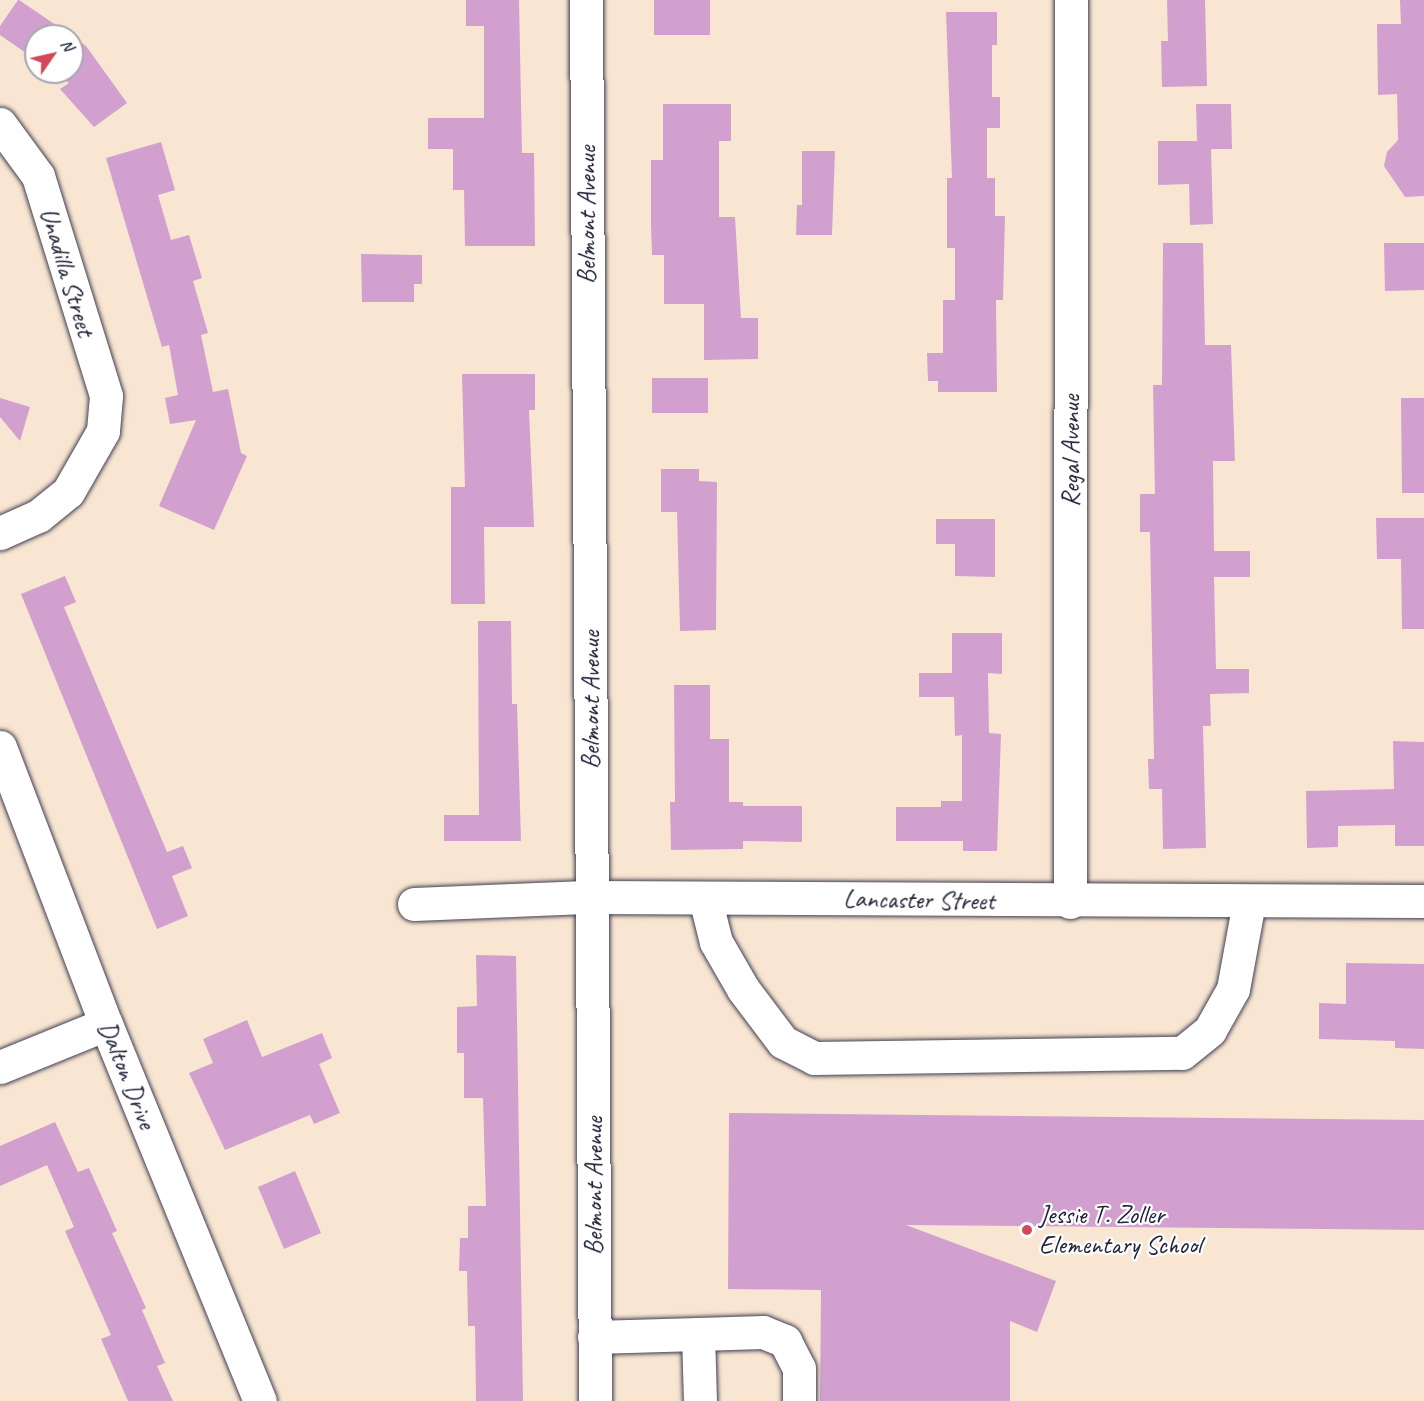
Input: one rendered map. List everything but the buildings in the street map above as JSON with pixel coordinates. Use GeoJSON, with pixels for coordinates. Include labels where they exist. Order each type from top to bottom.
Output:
{"type":"FeatureCollection","features":[{"type":"Feature","properties":{"kind":"street","name":"Belmont Avenue"},"geometry":{"type":"LineString","coordinates":[[586,0],[595,1401]]}},
{"type":"Feature","properties":{"kind":"street","name":"Regal Avenue"},"geometry":{"type":"LineString","coordinates":[[1070,902],[1071,0]]}},
{"type":"Feature","properties":{"kind":"street","name":"Unadilla Street"},"geometry":{"type":"LineString","coordinates":[[0,124],[38,176],[106,396],[103,430],[68,492],[38,516],[0,533]]}},
{"type":"Feature","properties":{"kind":"street","name":"Dalton Drive"},"geometry":{"type":"LineString","coordinates":[[0,747],[106,1024],[260,1401]]}},
{"type":"Feature","properties":{"kind":"street","name":"Lancaster Street"},"geometry":{"type":"LineString","coordinates":[[414,904],[592,897],[1070,902],[1424,901]]}},
{"type":"Feature","properties":{"kind":"street"},"geometry":{"type":"LineString","coordinates":[[705,898],[716,942],[743,989],[783,1042],[814,1058],[1182,1053],[1210,1030],[1233,989],[1249,902]]}},
{"type":"Feature","properties":{"kind":"street"},"geometry":{"type":"LineString","coordinates":[[0,1067],[106,1024]]}},
{"type":"Feature","properties":{"kind":"street"},"geometry":{"type":"LineString","coordinates":[[594,1337],[764,1332],[785,1341],[799,1368],[799,1401]]}},
{"type":"Feature","properties":{"kind":"street"},"geometry":{"type":"LineString","coordinates":[[698,1334],[700,1401]]}},
{"type":"Feature","properties":{"kind":"place","name":"Jessie T. Zoller Elementary School"},"geometry":{"type":"Point","coordinates":[1027,1230]}}]}
